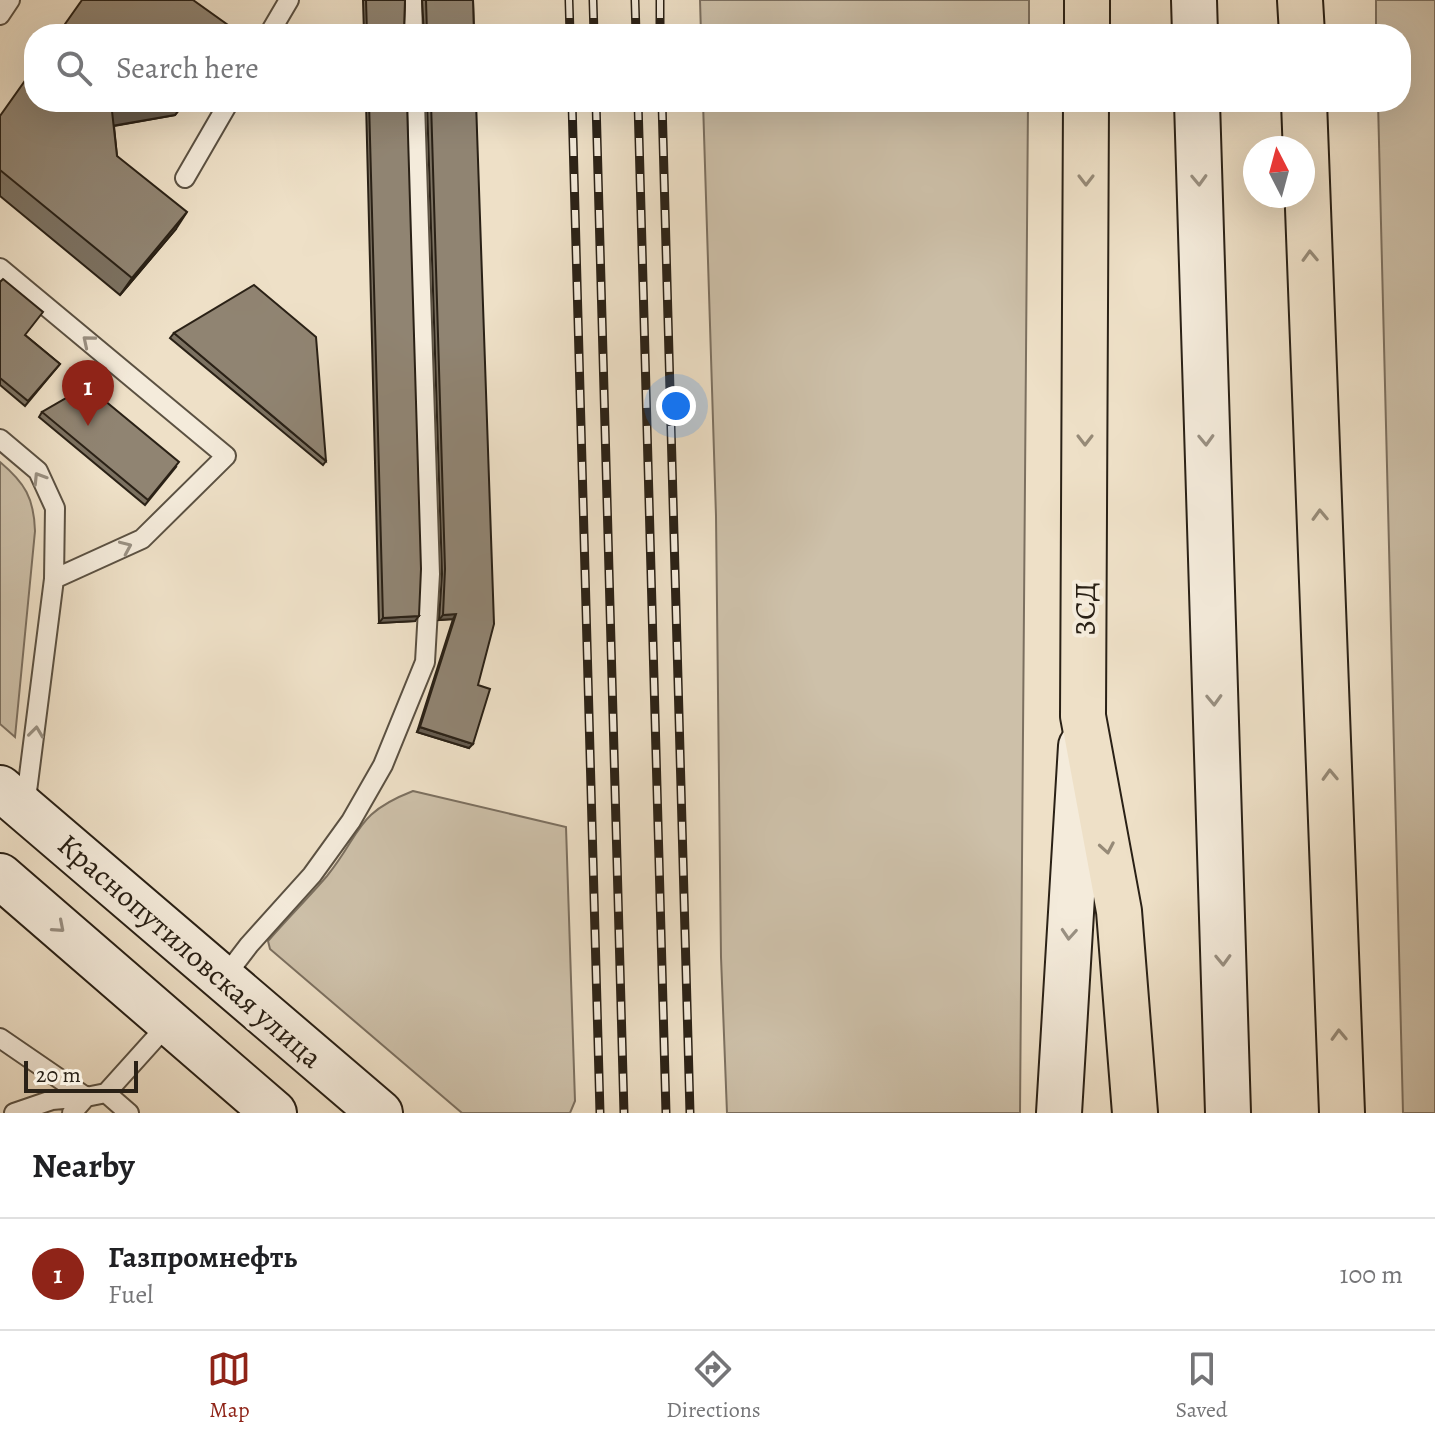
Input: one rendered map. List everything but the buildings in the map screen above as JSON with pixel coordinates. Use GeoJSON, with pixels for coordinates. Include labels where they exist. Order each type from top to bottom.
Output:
{"type":"FeatureCollection","features":[{"type":"Feature","properties":{"kind":"highway"},"geometry":{"type":"LineString","coordinates":[[1087,0],[1087,24]]}},
{"type":"Feature","properties":{"kind":"highway"},"geometry":{"type":"LineString","coordinates":[[1300,0],[1301,24]]}},
{"type":"Feature","properties":{"kind":"highway","name":"ЗСД"},"geometry":{"type":"LineString","coordinates":[[1086,112],[1083,716],[1119,911],[1135,1113]]}},
{"type":"Feature","properties":{"kind":"highway"},"geometry":{"type":"LineString","coordinates":[[1304,112],[1342,1113]]}},
{"type":"Feature","properties":{"kind":"main road"},"geometry":{"type":"LineString","coordinates":[[1194,0],[1195,24]]}},
{"type":"Feature","properties":{"kind":"main road"},"geometry":{"type":"LineString","coordinates":[[1197,112],[1209,584],[1227,1101]]}},
{"type":"Feature","properties":{"kind":"main road"},"geometry":{"type":"LineString","coordinates":[[1059,1113],[1083,716]]}},
{"type":"Feature","properties":{"kind":"main road","name":"Краснопутиловская улица"},"geometry":{"type":"LineString","coordinates":[[12,798],[380,1113]]}},
{"type":"Feature","properties":{"kind":"main road"},"geometry":{"type":"LineString","coordinates":[[0,876],[274,1113]]}},
{"type":"Feature","properties":{"kind":"lane"},"geometry":{"type":"LineString","coordinates":[[0,15],[10,0]]}},
{"type":"Feature","properties":{"kind":"lane"},"geometry":{"type":"LineString","coordinates":[[275,24],[289,0]]}},
{"type":"Feature","properties":{"kind":"lane"},"geometry":{"type":"LineString","coordinates":[[412,0],[413,24]]}},
{"type":"Feature","properties":{"kind":"lane"},"geometry":{"type":"LineString","coordinates":[[185,178],[223,112]]}},
{"type":"Feature","properties":{"kind":"lane"},"geometry":{"type":"LineString","coordinates":[[223,979],[312,875],[351,821],[383,765],[425,662],[430,574],[415,112]]}},
{"type":"Feature","properties":{"kind":"lane"},"geometry":{"type":"LineString","coordinates":[[0,268],[226,456],[142,539],[54,579]]}},
{"type":"Feature","properties":{"kind":"lane"},"geometry":{"type":"LineString","coordinates":[[0,439],[38,471],[55,508],[54,579],[12,798]]}},
{"type":"Feature","properties":{"kind":"lane"},"geometry":{"type":"LineString","coordinates":[[14,1113],[52,1100],[106,1093],[169,1023]]}},
{"type":"Feature","properties":{"kind":"lane"},"geometry":{"type":"LineString","coordinates":[[0,1038],[86,1097]]}},
{"type":"Feature","properties":{"kind":"lane"},"geometry":{"type":"LineString","coordinates":[[106,1093],[129,1113]]}},
{"type":"Feature","properties":{"kind":"lane"},"geometry":{"type":"LineString","coordinates":[[72,1113],[86,1097]]}},
{"type":"Feature","properties":{"kind":"shaded area"},"geometry":{"type":"Polygon","coordinates":[[[700,0],[1029,0],[1029,24],[701,24],[700,0]]]}},
{"type":"Feature","properties":{"kind":"shaded area"},"geometry":{"type":"Polygon","coordinates":[[[1376,0],[1435,0],[1435,1113],[1403,1113],[1378,112],[1411,112],[1411,24],[1376,24],[1376,0]]]}},
{"type":"Feature","properties":{"kind":"shaded area"},"geometry":{"type":"Polygon","coordinates":[[[703,112],[1028,112],[1020,1113],[727,1113],[721,957],[716,516],[703,112]]]}},
{"type":"Feature","properties":{"kind":"shaded area"},"geometry":{"type":"Polygon","coordinates":[[[0,462],[26,492],[33,509],[35,531],[15,737],[0,724],[0,462]]]}},
{"type":"Feature","properties":{"kind":"shaded area"},"geometry":{"type":"Polygon","coordinates":[[[413,791],[566,827],[575,1101],[570,1113],[462,1113],[270,949],[268,941],[327,876],[369,817],[394,799],[413,791]]]}},
{"type":"Feature","properties":{"kind":"railway"},"geometry":{"type":"LineString","coordinates":[[569,0],[570,24]]}},
{"type":"Feature","properties":{"kind":"railway"},"geometry":{"type":"LineString","coordinates":[[593,0],[594,24]]}},
{"type":"Feature","properties":{"kind":"railway"},"geometry":{"type":"LineString","coordinates":[[635,0],[636,24]]}},
{"type":"Feature","properties":{"kind":"railway"},"geometry":{"type":"LineString","coordinates":[[660,0],[660,24]]}},
{"type":"Feature","properties":{"kind":"railway"},"geometry":{"type":"LineString","coordinates":[[572,112],[600,1113]]}},
{"type":"Feature","properties":{"kind":"railway"},"geometry":{"type":"LineString","coordinates":[[596,112],[624,1113]]}},
{"type":"Feature","properties":{"kind":"railway"},"geometry":{"type":"LineString","coordinates":[[638,112],[666,1113]]}},
{"type":"Feature","properties":{"kind":"railway"},"geometry":{"type":"LineString","coordinates":[[662,112],[690,1113]]}},
{"type":"Feature","properties":{"kind":"place","name":"Газпромнефть"},"geometry":{"type":"Point","coordinates":[88,426]}}]}
